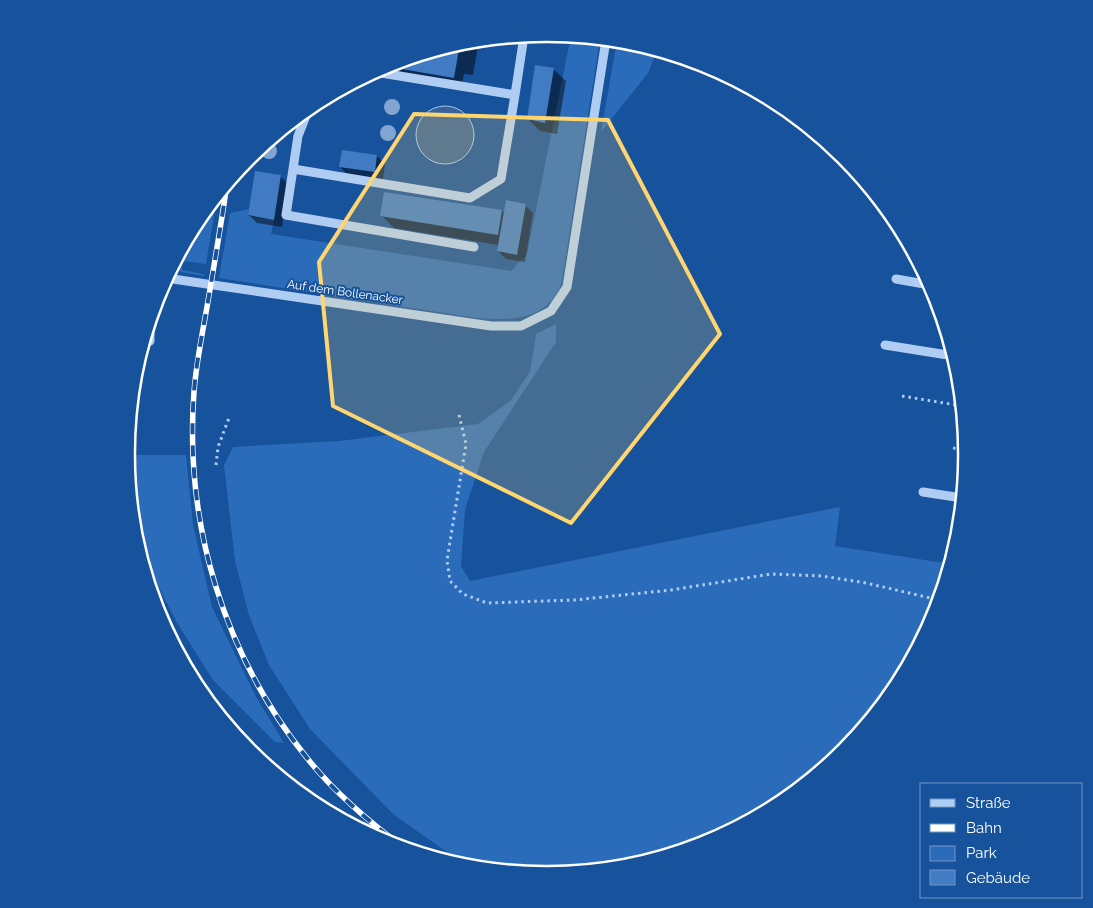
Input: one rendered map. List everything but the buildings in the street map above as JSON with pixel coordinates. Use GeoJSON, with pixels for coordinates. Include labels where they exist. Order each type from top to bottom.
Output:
{"type":"FeatureCollection","features":[{"type":"Feature","properties":{"kind":"street"},"geometry":{"type":"LineString","coordinates":[[292,169],[470,198],[500,179],[523,43]]}},
{"type":"Feature","properties":{"kind":"street","name":"Auf dem Bollenacker"},"geometry":{"type":"LineString","coordinates":[[174,279],[478,325],[521,326],[551,311],[567,287],[605,47]]}},
{"type":"Feature","properties":{"kind":"street"},"geometry":{"type":"LineString","coordinates":[[389,74],[515,95]]}},
{"type":"Feature","properties":{"kind":"street"},"geometry":{"type":"LineString","coordinates":[[303,123],[298,136],[286,214],[474,247]]}},
{"type":"Feature","properties":{"kind":"street"},"geometry":{"type":"LineString","coordinates":[[896,279],[921,283]]}},
{"type":"Feature","properties":{"kind":"street"},"geometry":{"type":"LineString","coordinates":[[885,346],[946,355]]}},
{"type":"Feature","properties":{"kind":"street"},"geometry":{"type":"LineString","coordinates":[[923,492],[955,497]]}},
{"type":"Feature","properties":{"kind":"path"},"geometry":{"type":"LineString","coordinates":[[902,396],[955,405]]}},
{"type":"Feature","properties":{"kind":"path"},"geometry":{"type":"LineString","coordinates":[[459,414],[466,444],[447,560],[450,581],[463,594],[488,603],[574,600],[671,590],[771,574],[822,576],[866,583],[932,598]]}},
{"type":"Feature","properties":{"kind":"path"},"geometry":{"type":"LineString","coordinates":[[216,464],[218,447],[229,418]]}},
{"type":"Feature","properties":{"kind":"path"},"geometry":{"type":"LineString","coordinates":[[953,448],[958,449]]}},
{"type":"Feature","properties":{"kind":"highlighted area"},"geometry":{"type":"Polygon","coordinates":[[[414,114],[608,120],[720,334],[571,523],[333,406],[319,262],[414,114]]]}},
{"type":"Feature","properties":{"kind":"green space"},"geometry":{"type":"Polygon","coordinates":[[[570,43],[599,46],[562,282],[550,302],[541,309],[531,314],[510,319],[476,318],[219,278],[230,213],[249,209],[248,216],[274,220],[271,234],[511,271],[527,254],[570,43]]]}},
{"type":"Feature","properties":{"kind":"green space"},"geometry":{"type":"Polygon","coordinates":[[[616,48],[654,57],[648,73],[601,132],[616,48]]]}},
{"type":"Feature","properties":{"kind":"green space"},"geometry":{"type":"Polygon","coordinates":[[[215,210],[206,264],[183,261],[182,270],[204,274],[204,276],[181,272],[178,270],[190,248],[215,210]]]}},
{"type":"Feature","properties":{"kind":"green space"},"geometry":{"type":"Polygon","coordinates":[[[556,324],[556,342],[484,452],[465,509],[461,566],[470,581],[840,507],[835,546],[943,563],[927,611],[916,636],[889,683],[856,725],[818,763],[775,796],[729,823],[704,834],[679,844],[627,858],[573,865],[520,865],[466,858],[449,853],[394,815],[310,729],[269,665],[249,615],[235,561],[224,465],[233,447],[339,441],[478,424],[510,401],[530,372],[536,334],[556,324]]]}},
{"type":"Feature","properties":{"kind":"green space"},"geometry":{"type":"Polygon","coordinates":[[[135,455],[186,455],[193,525],[212,607],[255,695],[284,743],[275,742],[213,680],[176,621],[155,580],[149,561],[139,508],[135,455]]]}},
{"type":"Feature","properties":{"kind":"shaded area"},"geometry":{"type":"Polygon","coordinates":[[[445,106],[456,108],[469,119],[474,135],[472,146],[461,159],[445,164],[434,162],[421,151],[416,135],[418,124],[429,111],[445,106]]]}},
{"type":"Feature","properties":{"kind":"railway"},"geometry":{"type":"LineString","coordinates":[[225,197],[199,349],[194,392],[193,441],[196,490],[203,539],[216,586],[232,632],[253,676],[278,718],[328,783],[382,831]]}}]}
